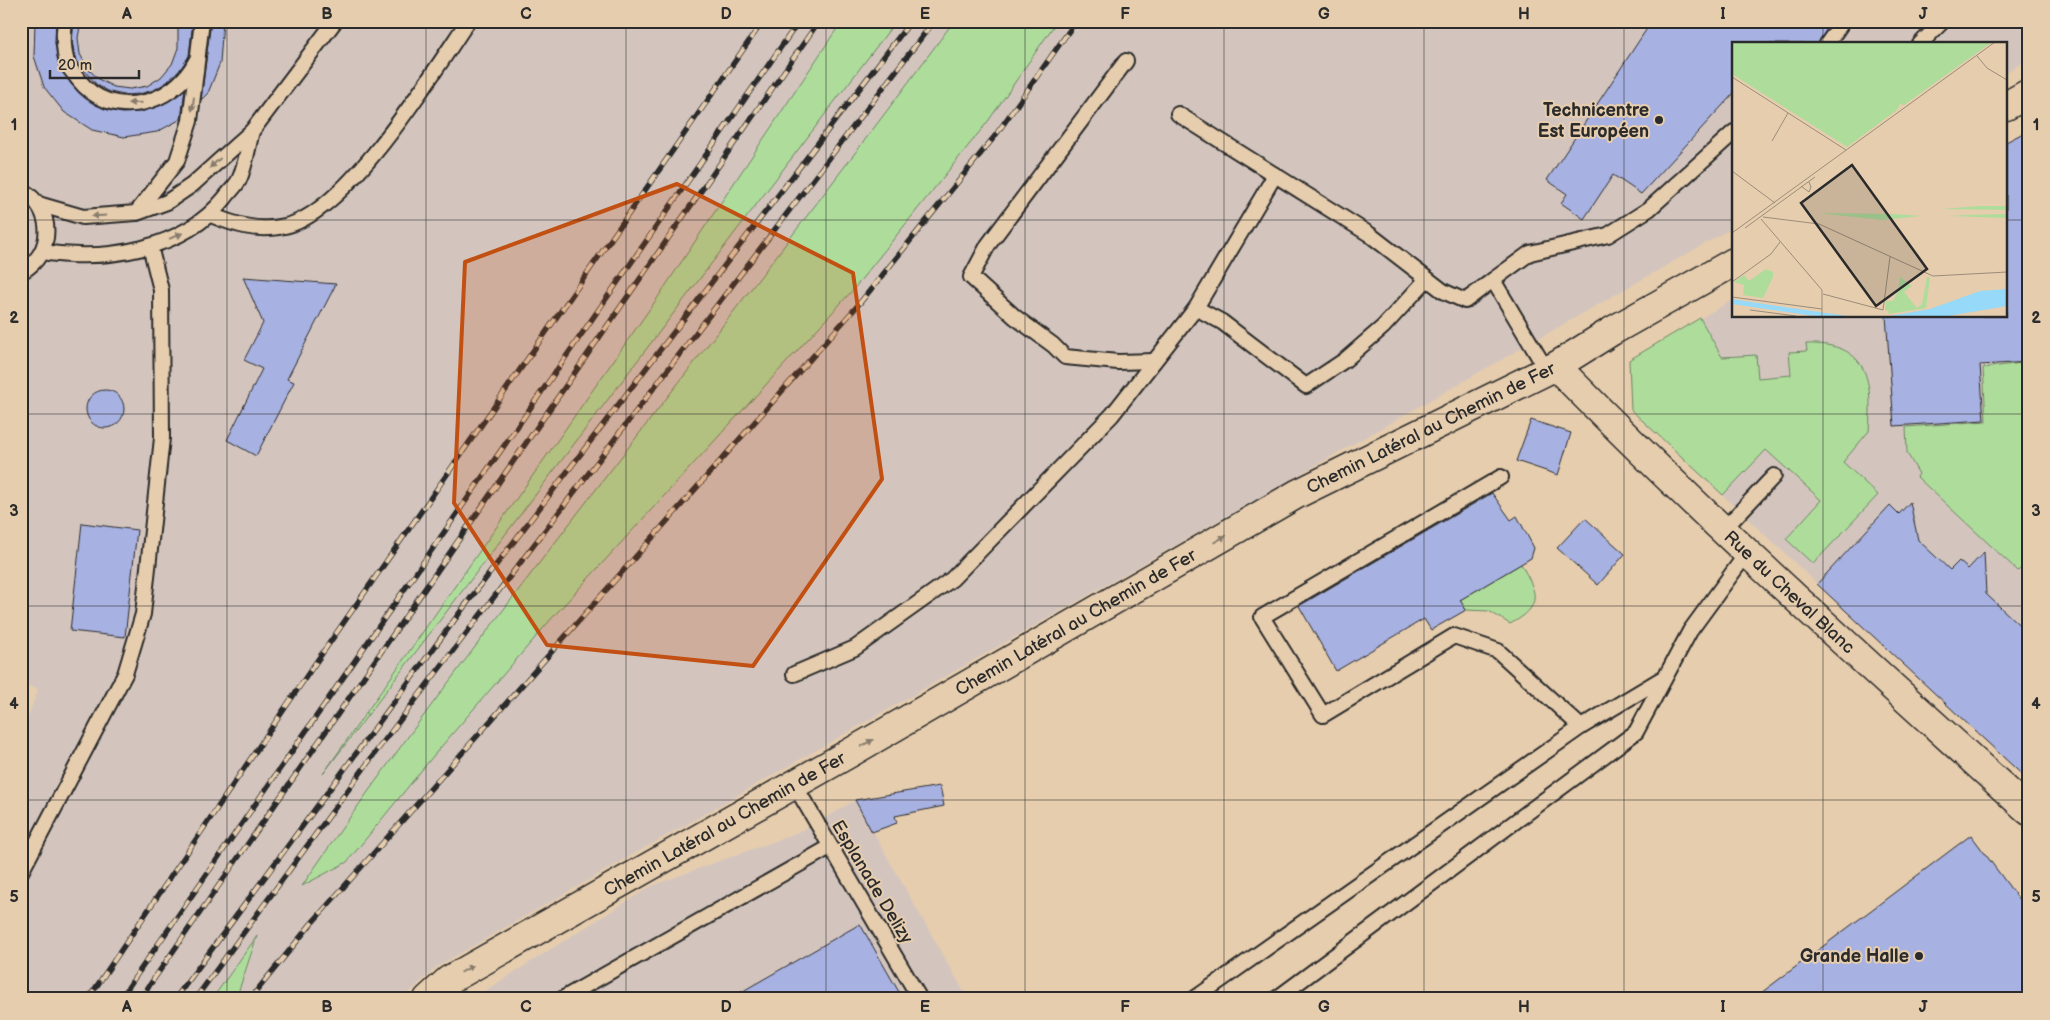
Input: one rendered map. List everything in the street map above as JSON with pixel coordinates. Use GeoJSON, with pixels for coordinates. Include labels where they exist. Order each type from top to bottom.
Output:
{"type":"FeatureCollection","features":[{"type":"Feature","properties":{"kind":"street"},"geometry":{"type":"LineString","coordinates":[[2008,105],[2029,93]]}},
{"type":"Feature","properties":{"kind":"street","name":"Chemin Latéral au Chemin de Fer"},"geometry":{"type":"LineString","coordinates":[[428,999],[449,980],[1297,494],[1551,368],[1732,263]]}},
{"type":"Feature","properties":{"kind":"street","name":"Rue du Cheval Blanc"},"geometry":{"type":"LineString","coordinates":[[1551,368],[1600,412],[1723,530],[2029,811]]}},
{"type":"Feature","properties":{"kind":"lane"},"geometry":{"type":"LineString","coordinates":[[65,21],[63,38],[68,65],[84,86],[103,99],[129,104],[150,102],[174,90],[189,74],[196,60],[200,42],[201,21]]}},
{"type":"Feature","properties":{"kind":"lane"},"geometry":{"type":"LineString","coordinates":[[136,213],[177,161],[180,153],[190,121],[201,21]]}},
{"type":"Feature","properties":{"kind":"lane"},"geometry":{"type":"LineString","coordinates":[[21,190],[38,204],[83,217],[136,213],[167,202],[192,185],[252,131],[335,21]]}},
{"type":"Feature","properties":{"kind":"lane"},"geometry":{"type":"LineString","coordinates":[[211,214],[232,224],[255,228],[286,226],[303,218],[320,206],[351,180],[389,135],[468,21]]}},
{"type":"Feature","properties":{"kind":"lane"},"geometry":{"type":"LineString","coordinates":[[1828,42],[1843,21]]}},
{"type":"Feature","properties":{"kind":"lane"},"geometry":{"type":"LineString","coordinates":[[1922,42],[1943,21]]}},
{"type":"Feature","properties":{"kind":"lane"},"geometry":{"type":"LineString","coordinates":[[1126,61],[988,245],[971,277],[1015,317],[1053,345],[1065,357],[1118,362],[1154,361]]}},
{"type":"Feature","properties":{"kind":"lane"},"geometry":{"type":"LineString","coordinates":[[1178,114],[1369,234],[1443,291],[1465,301],[1530,253],[1608,235],[1649,209],[1732,134]]}},
{"type":"Feature","properties":{"kind":"lane"},"geometry":{"type":"LineString","coordinates":[[42,252],[79,255],[112,254],[150,246],[190,229],[211,214],[239,180],[252,131]]}},
{"type":"Feature","properties":{"kind":"lane"},"geometry":{"type":"LineString","coordinates":[[794,674],[855,648],[952,580],[1112,415],[1196,308],[1275,175]]}},
{"type":"Feature","properties":{"kind":"lane"},"geometry":{"type":"LineString","coordinates":[[21,272],[34,264],[42,252],[47,238],[47,224],[38,204]]}},
{"type":"Feature","properties":{"kind":"lane"},"geometry":{"type":"LineString","coordinates":[[21,872],[125,674],[143,614],[162,438],[161,290],[150,246]]}},
{"type":"Feature","properties":{"kind":"lane"},"geometry":{"type":"LineString","coordinates":[[1196,308],[1222,322],[1306,386],[1344,360],[1383,326],[1427,279]]}},
{"type":"Feature","properties":{"kind":"lane"},"geometry":{"type":"LineString","coordinates":[[1493,280],[1551,368]]}},
{"type":"Feature","properties":{"kind":"lane"},"geometry":{"type":"LineString","coordinates":[[1723,530],[1774,476]]}},
{"type":"Feature","properties":{"kind":"lane"},"geometry":{"type":"LineString","coordinates":[[1501,477],[1262,617],[1323,715],[1454,636],[1498,651],[1581,727]]}},
{"type":"Feature","properties":{"kind":"lane"},"geometry":{"type":"LineString","coordinates":[[1276,999],[1636,732],[1663,678],[1690,631],[1747,552]]}},
{"type":"Feature","properties":{"kind":"lane"},"geometry":{"type":"LineString","coordinates":[[1194,999],[1581,727],[1663,678]]}},
{"type":"Feature","properties":{"kind":"lane","name":"Esplanade Delizy"},"geometry":{"type":"LineString","coordinates":[[794,784],[920,999]]}},
{"type":"Feature","properties":{"kind":"lane"},"geometry":{"type":"LineString","coordinates":[[562,999],[830,847]]}},
{"type":"Feature","properties":{"kind":"highlighted area"},"geometry":{"type":"Polygon","coordinates":[[[677,184],[853,273],[882,479],[753,666],[547,645],[454,503],[465,262],[677,184]]]}},
{"type":"Feature","properties":{"kind":"shaded area"},"geometry":{"type":"Polygon","coordinates":[[[21,21],[2029,21],[2029,60],[2008,71],[2008,42],[1732,42],[1732,228],[438,966],[402,999],[21,999],[21,736],[38,689],[21,684],[21,21]]]}},
{"type":"Feature","properties":{"kind":"shaded area"},"geometry":{"type":"Polygon","coordinates":[[[2029,130],[2029,781],[1631,410],[1629,360],[1732,300],[1732,318],[2008,318],[2008,141],[2029,130]]]}},
{"type":"Feature","properties":{"kind":"shaded area"},"geometry":{"type":"Polygon","coordinates":[[[855,800],[968,999],[472,999],[651,886],[786,837],[816,824],[855,800]]]}},
{"type":"Feature","properties":{"kind":"green space"},"geometry":{"type":"Polygon","coordinates":[[[842,21],[896,21],[323,774],[656,300],[842,21]]]}},
{"type":"Feature","properties":{"kind":"green space"},"geometry":{"type":"Polygon","coordinates":[[[954,21],[1057,21],[989,120],[852,291],[553,617],[434,755],[347,862],[302,886],[371,788],[477,644],[818,202],[954,21]]]}},
{"type":"Feature","properties":{"kind":"green space"},"geometry":{"type":"Polygon","coordinates":[[[1700,318],[1722,357],[1756,355],[1758,378],[1791,375],[1789,352],[1807,351],[1806,344],[1827,345],[1843,349],[1854,357],[1862,367],[1870,395],[1869,431],[1843,462],[1878,495],[1813,564],[1786,539],[1821,500],[1766,450],[1723,495],[1631,410],[1629,360],[1700,318]]]}},
{"type":"Feature","properties":{"kind":"green space"},"geometry":{"type":"Polygon","coordinates":[[[2029,362],[2029,560],[2018,571],[1917,477],[1919,474],[1907,453],[1906,427],[1986,421],[1983,368],[2029,362]]]}},
{"type":"Feature","properties":{"kind":"green space"},"geometry":{"type":"Polygon","coordinates":[[[1521,564],[1531,582],[1533,590],[1533,604],[1529,611],[1510,624],[1489,611],[1466,610],[1460,600],[1521,564]]]}},
{"type":"Feature","properties":{"kind":"green space"},"geometry":{"type":"Polygon","coordinates":[[[257,936],[236,999],[212,999],[257,936]]]}},
{"type":"Feature","properties":{"kind":"building"},"geometry":{"type":"Polygon","coordinates":[[[35,21],[56,21],[55,43],[59,66],[72,85],[88,100],[105,109],[122,113],[141,112],[162,105],[185,89],[181,119],[157,132],[124,137],[92,130],[64,112],[44,87],[34,56],[35,21]]]}},
{"type":"Feature","properties":{"kind":"building"},"geometry":{"type":"Polygon","coordinates":[[[74,21],[81,21],[78,38],[80,54],[88,69],[100,80],[114,87],[130,89],[147,86],[161,77],[172,64],[178,48],[178,21],[193,21],[189,56],[179,71],[154,90],[124,95],[110,92],[97,85],[76,61],[72,42],[74,21]]]}},
{"type":"Feature","properties":{"kind":"building"},"geometry":{"type":"Polygon","coordinates":[[[211,21],[223,21],[220,63],[208,93],[201,100],[211,21]]]}},
{"type":"Feature","properties":{"kind":"building","name":"Technicentre Est Européen"},"geometry":{"type":"Polygon","coordinates":[[[1652,21],[1832,21],[1819,42],[1732,42],[1732,95],[1641,194],[1613,175],[1584,219],[1561,203],[1567,194],[1547,180],[1652,21]]]}},
{"type":"Feature","properties":{"kind":"building"},"geometry":{"type":"Polygon","coordinates":[[[2029,130],[2029,362],[1980,365],[1984,420],[1894,426],[1886,318],[2008,318],[2008,141],[2029,130]]]}},
{"type":"Feature","properties":{"kind":"building"},"geometry":{"type":"Polygon","coordinates":[[[243,277],[336,284],[287,379],[294,382],[256,456],[227,440],[262,369],[244,360],[263,323],[243,277]]]}},
{"type":"Feature","properties":{"kind":"building"},"geometry":{"type":"Polygon","coordinates":[[[105,390],[118,396],[124,409],[118,422],[105,428],[92,422],[86,409],[92,396],[105,390]]]}},
{"type":"Feature","properties":{"kind":"building"},"geometry":{"type":"Polygon","coordinates":[[[1531,420],[1571,433],[1558,475],[1516,461],[1531,420]]]}},
{"type":"Feature","properties":{"kind":"building"},"geometry":{"type":"Polygon","coordinates":[[[1492,493],[1511,520],[1517,516],[1534,548],[1531,558],[1460,600],[1466,610],[1431,630],[1424,619],[1336,671],[1299,606],[1492,493]]]}},
{"type":"Feature","properties":{"kind":"building"},"geometry":{"type":"Polygon","coordinates":[[[1910,502],[1918,540],[1950,570],[1959,561],[1968,569],[1984,552],[1986,594],[2029,634],[2029,781],[1817,584],[1890,505],[1899,514],[1910,502]]]}},
{"type":"Feature","properties":{"kind":"building"},"geometry":{"type":"Polygon","coordinates":[[[1585,518],[1625,554],[1598,585],[1557,548],[1585,518]]]}},
{"type":"Feature","properties":{"kind":"building"},"geometry":{"type":"Polygon","coordinates":[[[82,523],[137,530],[125,637],[70,631],[82,523]]]}},
{"type":"Feature","properties":{"kind":"building"},"geometry":{"type":"Polygon","coordinates":[[[940,786],[944,806],[895,816],[897,823],[872,832],[855,800],[940,786]]]}},
{"type":"Feature","properties":{"kind":"building","name":"Grande Halle"},"geometry":{"type":"Polygon","coordinates":[[[1971,835],[2029,913],[2029,999],[1753,999],[1971,835]]]}},
{"type":"Feature","properties":{"kind":"building"},"geometry":{"type":"Polygon","coordinates":[[[860,924],[903,999],[729,999],[860,924]]]}},
{"type":"Feature","properties":{"kind":"railway"},"geometry":{"type":"LineString","coordinates":[[88,999],[312,668],[763,21]]}},
{"type":"Feature","properties":{"kind":"railway"},"geometry":{"type":"LineString","coordinates":[[120,999],[799,21]]}},
{"type":"Feature","properties":{"kind":"railway"},"geometry":{"type":"LineString","coordinates":[[140,999],[819,21]]}},
{"type":"Feature","properties":{"kind":"railway"},"geometry":{"type":"LineString","coordinates":[[175,999],[464,607],[911,21]]}},
{"type":"Feature","properties":{"kind":"railway"},"geometry":{"type":"LineString","coordinates":[[195,999],[378,749],[934,21]]}},
{"type":"Feature","properties":{"kind":"railway"},"geometry":{"type":"LineString","coordinates":[[250,999],[311,924],[859,304],[995,136],[1076,21]]}},
{"type":"Feature","properties":{"kind":"place","name":"Technicentre Est Européen"},"geometry":{"type":"Point","coordinates":[1659,120]}},
{"type":"Feature","properties":{"kind":"place","name":"Grande Halle"},"geometry":{"type":"Point","coordinates":[1919,956]}}]}
